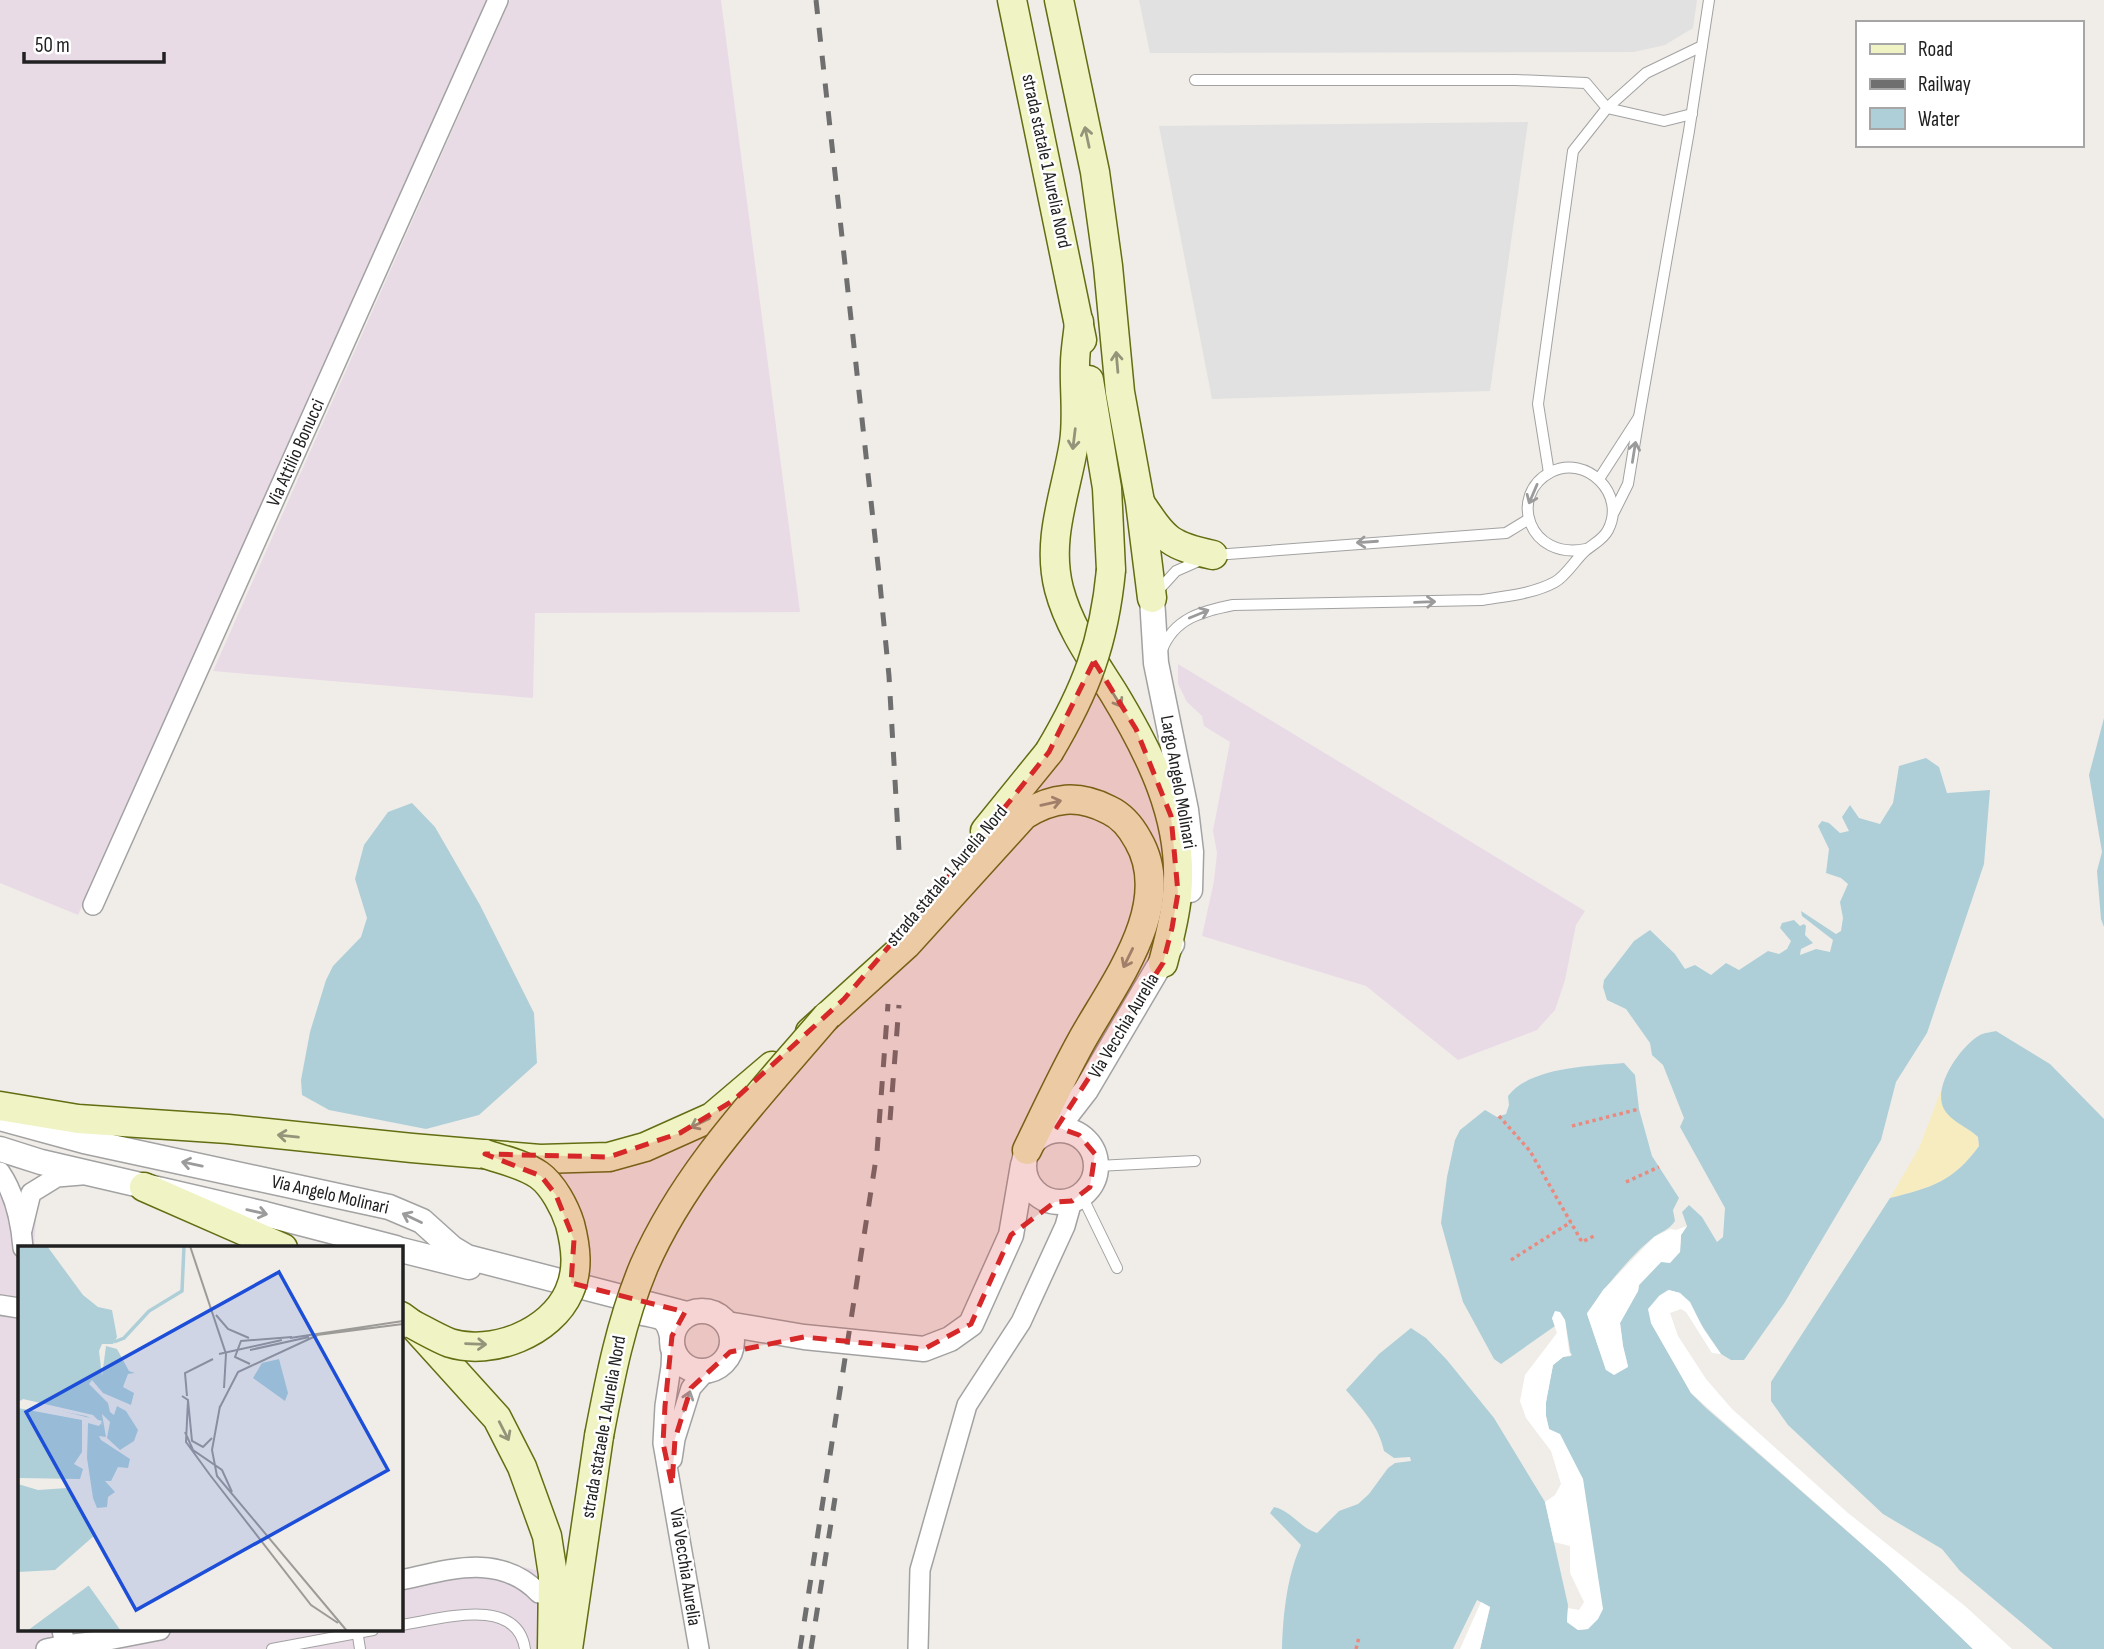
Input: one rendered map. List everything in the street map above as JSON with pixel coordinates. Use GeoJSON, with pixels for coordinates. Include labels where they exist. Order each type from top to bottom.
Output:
{"type":"FeatureCollection","features":[{"type":"Feature","properties":{"kind":"main road","name":"strada statale 1 Aurelia Nord"},"geometry":{"type":"LineString","coordinates":[[836,1008],[961,862],[1049,752],[1072,714],[1090,674],[1105,616],[1111,570],[1107,488],[1079,322],[1012,0]]}},
{"type":"Feature","properties":{"kind":"main road"},"geometry":{"type":"LineString","coordinates":[[1059,0],[1094,172],[1108,266],[1120,392],[1140,502],[1152,598]]}},
{"type":"Feature","properties":{"kind":"main road"},"geometry":{"type":"LineString","coordinates":[[1079,322],[1075,363],[1074,442],[1057,520],[1054,554],[1059,587],[1070,621],[1136,729],[1160,779],[1171,816],[1178,893],[1163,963]]}},
{"type":"Feature","properties":{"kind":"main road"},"geometry":{"type":"LineString","coordinates":[[1140,502],[1163,537],[1181,548],[1213,555]]}},
{"type":"Feature","properties":{"kind":"main road"},"geometry":{"type":"LineString","coordinates":[[0,1106],[78,1119],[228,1129],[540,1159],[608,1157],[645,1147],[712,1117],[906,945],[1024,815],[1042,804],[1077,799],[1111,810],[1131,827],[1147,858],[1151,879],[1145,917],[1120,973],[1081,1041],[1025,1158]]}},
{"type":"Feature","properties":{"kind":"main road","name":"strada stataele 1 Aurelia Nord"},"geometry":{"type":"LineString","coordinates":[[568,1649],[598,1436],[613,1360],[645,1264],[668,1219],[710,1155],[836,1008]]}},
{"type":"Feature","properties":{"kind":"main road"},"geometry":{"type":"LineString","coordinates":[[406,1320],[452,1343],[483,1346],[514,1341],[536,1330],[554,1314],[569,1293],[577,1263],[574,1240],[568,1217],[556,1195],[541,1177],[522,1165],[485,1154]]}},
{"type":"Feature","properties":{"kind":"main road"},"geometry":{"type":"LineString","coordinates":[[144,1187],[278,1246]]}},
{"type":"Feature","properties":{"kind":"main road"},"geometry":{"type":"LineString","coordinates":[[406,1320],[497,1418],[522,1467],[547,1536],[553,1576],[552,1649]]}},
{"type":"Feature","properties":{"kind":"street","name":"Via Attilio Bonucci"},"geometry":{"type":"LineString","coordinates":[[93,905],[498,0]]}},
{"type":"Feature","properties":{"kind":"street","name":"Largo Angelo Molinari"},"geometry":{"type":"LineString","coordinates":[[1152,598],[1156,663],[1186,810],[1191,852],[1190,896],[1179,930],[1163,963]]}},
{"type":"Feature","properties":{"kind":"street","name":"Via Vecchia Aurelia"},"geometry":{"type":"LineString","coordinates":[[1055,1130],[1086,1090],[1163,963]]}},
{"type":"Feature","properties":{"kind":"street","name":"Via Vecchia Aurelia"},"geometry":{"type":"LineString","coordinates":[[1086,1090],[1093,1154]]}},
{"type":"Feature","properties":{"kind":"street","name":"Via Angelo Molinari"},"geometry":{"type":"LineString","coordinates":[[0,1118],[83,1141],[389,1207],[422,1222],[452,1248],[467,1257],[687,1314]]}},
{"type":"Feature","properties":{"kind":"street"},"geometry":{"type":"LineString","coordinates":[[727,1324],[804,1338],[924,1349],[950,1339],[971,1324],[1011,1235],[1025,1158],[1034,1141],[1043,1133],[1055,1130],[1067,1130],[1079,1135],[1093,1154],[1090,1187],[1011,1235]]}},
{"type":"Feature","properties":{"kind":"street","name":"Via Angelo Molinari"},"geometry":{"type":"LineString","coordinates":[[0,1149],[387,1246]]}},
{"type":"Feature","properties":{"kind":"street"},"geometry":{"type":"LineString","coordinates":[[1025,1158],[1029,1185],[1036,1193],[1069,1200]]}},
{"type":"Feature","properties":{"kind":"street"},"geometry":{"type":"LineString","coordinates":[[0,1172],[10,1188],[22,1239]]}},
{"type":"Feature","properties":{"kind":"street"},"geometry":{"type":"LineString","coordinates":[[22,1239],[31,1193],[43,1183],[57,1177],[99,1175]]}},
{"type":"Feature","properties":{"kind":"street"},"geometry":{"type":"LineString","coordinates":[[918,1649],[920,1570],[967,1405],[1021,1322],[1065,1226],[1069,1200]]}},
{"type":"Feature","properties":{"kind":"street","name":"Via Angelo Molinari"},"geometry":{"type":"LineString","coordinates":[[402,1250],[663,1318],[669,1324],[672,1342]]}},
{"type":"Feature","properties":{"kind":"street"},"geometry":{"type":"LineString","coordinates":[[0,1305],[18,1308]]}},
{"type":"Feature","properties":{"kind":"street"},"geometry":{"type":"LineString","coordinates":[[704,1311],[721,1317],[727,1324],[732,1342],[724,1361],[707,1370],[689,1368],[675,1356],[672,1342],[674,1327],[687,1314],[704,1311]]}},
{"type":"Feature","properties":{"kind":"street"},"geometry":{"type":"LineString","coordinates":[[730,1352],[804,1338]]}},
{"type":"Feature","properties":{"kind":"street","name":"Via Vecchia Aurelia"},"geometry":{"type":"LineString","coordinates":[[672,1342],[671,1367],[664,1406],[663,1443],[699,1649]]}},
{"type":"Feature","properties":{"kind":"street","name":"Via Vecchia Aurelia"},"geometry":{"type":"LineString","coordinates":[[671,1485],[673,1449],[691,1388],[707,1370]]}},
{"type":"Feature","properties":{"kind":"street"},"geometry":{"type":"LineString","coordinates":[[402,1580],[467,1566],[505,1570],[539,1593]]}},
{"type":"Feature","properties":{"kind":"street"},"geometry":{"type":"LineString","coordinates":[[57,1641],[108,1640],[150,1632]]}},
{"type":"Feature","properties":{"kind":"lane"},"geometry":{"type":"LineString","coordinates":[[1612,516],[1612,501],[1607,489],[1588,471],[1575,468],[1562,468],[1549,473],[1539,481],[1528,505],[1534,533],[1557,550],[1572,552],[1599,542],[1608,530],[1628,484],[1709,0]]}},
{"type":"Feature","properties":{"kind":"lane"},"geometry":{"type":"LineString","coordinates":[[1549,473],[1538,404],[1573,151],[1607,108],[1646,73],[1702,46]]}},
{"type":"Feature","properties":{"kind":"lane"},"geometry":{"type":"LineString","coordinates":[[1195,80],[1516,79],[1586,83],[1607,108],[1664,121],[1692,114]]}},
{"type":"Feature","properties":{"kind":"lane"},"geometry":{"type":"LineString","coordinates":[[1599,479],[1639,417]]}},
{"type":"Feature","properties":{"kind":"lane"},"geometry":{"type":"LineString","coordinates":[[1152,598],[1176,571],[1213,555],[1506,533],[1529,519]]}},
{"type":"Feature","properties":{"kind":"lane"},"geometry":{"type":"LineString","coordinates":[[1156,663],[1166,639],[1180,624],[1199,612],[1233,605],[1482,600],[1522,593],[1556,581],[1586,549]]}},
{"type":"Feature","properties":{"kind":"lane"},"geometry":{"type":"LineString","coordinates":[[1093,1154],[1195,1161]]}},
{"type":"Feature","properties":{"kind":"lane"},"geometry":{"type":"LineString","coordinates":[[1069,1200],[1117,1268]]}},
{"type":"Feature","properties":{"kind":"lane"},"geometry":{"type":"LineString","coordinates":[[402,1625],[468,1615],[501,1617],[513,1622],[520,1631],[525,1649]]}},
{"type":"Feature","properties":{"kind":"lane"},"geometry":{"type":"LineString","coordinates":[[272,1649],[352,1632]]}},
{"type":"Feature","properties":{"kind":"path"},"geometry":{"type":"LineString","coordinates":[[1572,1126],[1639,1109]]}},
{"type":"Feature","properties":{"kind":"path"},"geometry":{"type":"LineString","coordinates":[[1499,1116],[1530,1151],[1582,1242],[1596,1235]]}},
{"type":"Feature","properties":{"kind":"path"},"geometry":{"type":"LineString","coordinates":[[1626,1182],[1659,1167]]}},
{"type":"Feature","properties":{"kind":"path"},"geometry":{"type":"LineString","coordinates":[[1511,1260],[1571,1222]]}},
{"type":"Feature","properties":{"kind":"path"},"geometry":{"type":"LineString","coordinates":[[1356,1649],[1360,1637]]}},
{"type":"Feature","properties":{"kind":"highlighted area"},"geometry":{"type":"Polygon","coordinates":[[[1094,661],[1136,729],[1171,816],[1178,893],[1172,928],[1163,963],[1057,1127],[1079,1135],[1095,1154],[1090,1187],[1072,1201],[1055,1202],[1011,1235],[971,1324],[924,1349],[804,1337],[730,1352],[691,1388],[675,1439],[672,1485],[663,1443],[665,1406],[672,1336],[685,1312],[571,1283],[574,1240],[556,1195],[541,1176],[485,1154],[609,1157],[680,1133],[734,1100],[844,999],[961,862],[1049,752],[1094,661]]]}},
{"type":"Feature","properties":{"kind":"shaded area"},"geometry":{"type":"Polygon","coordinates":[[[0,0],[487,0],[78,915],[0,883],[0,0]]]}},
{"type":"Feature","properties":{"kind":"shaded area"},"geometry":{"type":"Polygon","coordinates":[[[510,0],[721,0],[800,612],[535,613],[533,698],[213,671],[510,0]]]}},
{"type":"Feature","properties":{"kind":"shaded area"},"geometry":{"type":"Polygon","coordinates":[[[1139,0],[1697,0],[1693,28],[1665,45],[1634,52],[1150,53],[1139,0]]]}},
{"type":"Feature","properties":{"kind":"shaded area"},"geometry":{"type":"Polygon","coordinates":[[[1528,122],[1490,391],[1212,399],[1159,126],[1528,122]]]}},
{"type":"Feature","properties":{"kind":"shaded area"},"geometry":{"type":"Polygon","coordinates":[[[1178,664],[1585,911],[1576,925],[1565,980],[1555,1010],[1537,1030],[1458,1060],[1366,986],[1202,936],[1217,853],[1213,831],[1230,742],[1204,726],[1202,716],[1187,702],[1178,684],[1178,664]]]}},
{"type":"Feature","properties":{"kind":"shaded area"},"geometry":{"type":"Polygon","coordinates":[[[0,1191],[37,1207],[34,1246],[18,1246],[18,1632],[402,1632],[402,1568],[504,1562],[539,1571],[539,1649],[0,1649],[0,1191]]]}},
{"type":"Feature","properties":{"kind":"sand"},"geometry":{"type":"Polygon","coordinates":[[[1942,1088],[1948,1113],[1978,1137],[1979,1146],[1951,1175],[1918,1191],[1890,1198],[1919,1148],[1942,1088]]]}},
{"type":"Feature","properties":{"kind":"water"},"geometry":{"type":"Polygon","coordinates":[[[2104,718],[2104,927],[2097,871],[2102,852],[2089,775],[2104,718]]]}},
{"type":"Feature","properties":{"kind":"water"},"geometry":{"type":"Polygon","coordinates":[[[1926,758],[1939,767],[1947,793],[1990,790],[1984,864],[1927,1033],[1896,1082],[1881,1140],[1785,1302],[1744,1360],[1731,1360],[1721,1354],[1680,1293],[1668,1290],[1659,1296],[1651,1323],[1691,1393],[1887,1566],[1973,1649],[1480,1649],[1490,1607],[1477,1600],[1453,1649],[1282,1649],[1287,1596],[1292,1569],[1301,1545],[1270,1513],[1274,1507],[1280,1509],[1317,1533],[1339,1511],[1358,1504],[1369,1494],[1388,1468],[1395,1463],[1411,1461],[1410,1457],[1394,1458],[1384,1451],[1374,1426],[1346,1390],[1379,1354],[1411,1328],[1426,1338],[1447,1360],[1494,1418],[1545,1502],[1568,1605],[1567,1622],[1578,1630],[1588,1629],[1583,1479],[1549,1429],[1546,1416],[1553,1365],[1563,1357],[1571,1356],[1565,1320],[1552,1318],[1555,1326],[1501,1364],[1494,1359],[1463,1302],[1441,1223],[1455,1140],[1460,1130],[1485,1110],[1497,1117],[1506,1114],[1508,1096],[1531,1079],[1578,1067],[1624,1063],[1635,1075],[1639,1109],[1652,1156],[1679,1198],[1673,1210],[1673,1224],[1636,1253],[1587,1313],[1606,1370],[1628,1366],[1620,1323],[1639,1285],[1661,1262],[1680,1252],[1681,1235],[1687,1226],[1682,1212],[1689,1205],[1702,1217],[1717,1242],[1723,1237],[1725,1208],[1680,1127],[1684,1118],[1663,1065],[1652,1055],[1650,1043],[1626,1009],[1607,1000],[1604,980],[1634,941],[1650,930],[1675,954],[1685,969],[1695,965],[1711,975],[1726,963],[1739,970],[1768,951],[1779,954],[1787,949],[1791,941],[1780,928],[1782,923],[1794,920],[1800,926],[1806,926],[1805,935],[1813,943],[1801,949],[1800,955],[1816,949],[1830,952],[1833,940],[1802,916],[1801,911],[1836,934],[1841,931],[1843,918],[1840,902],[1848,884],[1841,878],[1826,873],[1829,849],[1818,826],[1822,821],[1829,823],[1840,833],[1849,831],[1842,817],[1850,805],[1859,818],[1880,824],[1893,803],[1899,766],[1926,758]]]}},
{"type":"Feature","properties":{"kind":"water"},"geometry":{"type":"Polygon","coordinates":[[[412,803],[435,827],[480,905],[534,1013],[537,1063],[479,1115],[426,1129],[329,1110],[302,1095],[301,1080],[310,1032],[326,980],[333,966],[361,937],[367,918],[355,879],[364,845],[388,812],[412,803]]]}},
{"type":"Feature","properties":{"kind":"water"},"geometry":{"type":"Polygon","coordinates":[[[1996,1031],[2050,1064],[2104,1119],[2104,1649],[2053,1649],[1960,1571],[1942,1549],[1883,1514],[1788,1425],[1771,1401],[1771,1382],[1890,1198],[1918,1191],[1951,1175],[1979,1146],[1978,1137],[1944,1110],[1941,1095],[1946,1075],[1965,1047],[1980,1035],[1996,1031]]]}},
{"type":"Feature","properties":{"kind":"pier"},"geometry":{"type":"Polygon","coordinates":[[[1687,1226],[1681,1235],[1680,1252],[1670,1263],[1661,1262],[1639,1285],[1620,1323],[1628,1367],[1614,1375],[1606,1370],[1587,1314],[1603,1290],[1654,1237],[1670,1229],[1687,1226]]]}},
{"type":"Feature","properties":{"kind":"pier"},"geometry":{"type":"Polygon","coordinates":[[[1669,1290],[1680,1293],[1690,1302],[1704,1330],[1721,1354],[1712,1353],[1686,1312],[1681,1309],[1670,1313],[1678,1336],[1706,1379],[1732,1409],[1848,1513],[1965,1606],[2012,1649],[1973,1649],[1887,1566],[1691,1393],[1651,1323],[1648,1309],[1659,1296],[1669,1290]]]}},
{"type":"Feature","properties":{"kind":"pier"},"geometry":{"type":"Polygon","coordinates":[[[1555,1311],[1560,1312],[1565,1320],[1569,1352],[1572,1355],[1563,1357],[1553,1365],[1546,1416],[1549,1429],[1560,1434],[1583,1479],[1603,1609],[1588,1629],[1578,1630],[1567,1622],[1568,1608],[1579,1610],[1584,1602],[1570,1573],[1570,1546],[1554,1542],[1545,1502],[1555,1495],[1561,1484],[1551,1451],[1526,1418],[1520,1401],[1525,1375],[1557,1333],[1552,1318],[1555,1311]]]}},
{"type":"Feature","properties":{"kind":"pier"},"geometry":{"type":"Polygon","coordinates":[[[1481,1602],[1490,1607],[1480,1649],[1460,1649],[1481,1602]]]}},
{"type":"Feature","properties":{"kind":"railway"},"geometry":{"type":"LineString","coordinates":[[816,0],[889,676],[899,850]]}},
{"type":"Feature","properties":{"kind":"railway"},"geometry":{"type":"LineString","coordinates":[[800,1649],[877,1152],[888,1004]]}},
{"type":"Feature","properties":{"kind":"railway"},"geometry":{"type":"LineString","coordinates":[[890,1120],[899,1005]]}},
{"type":"Feature","properties":{"kind":"railway"},"geometry":{"type":"LineString","coordinates":[[811,1649],[835,1498]]}}]}
